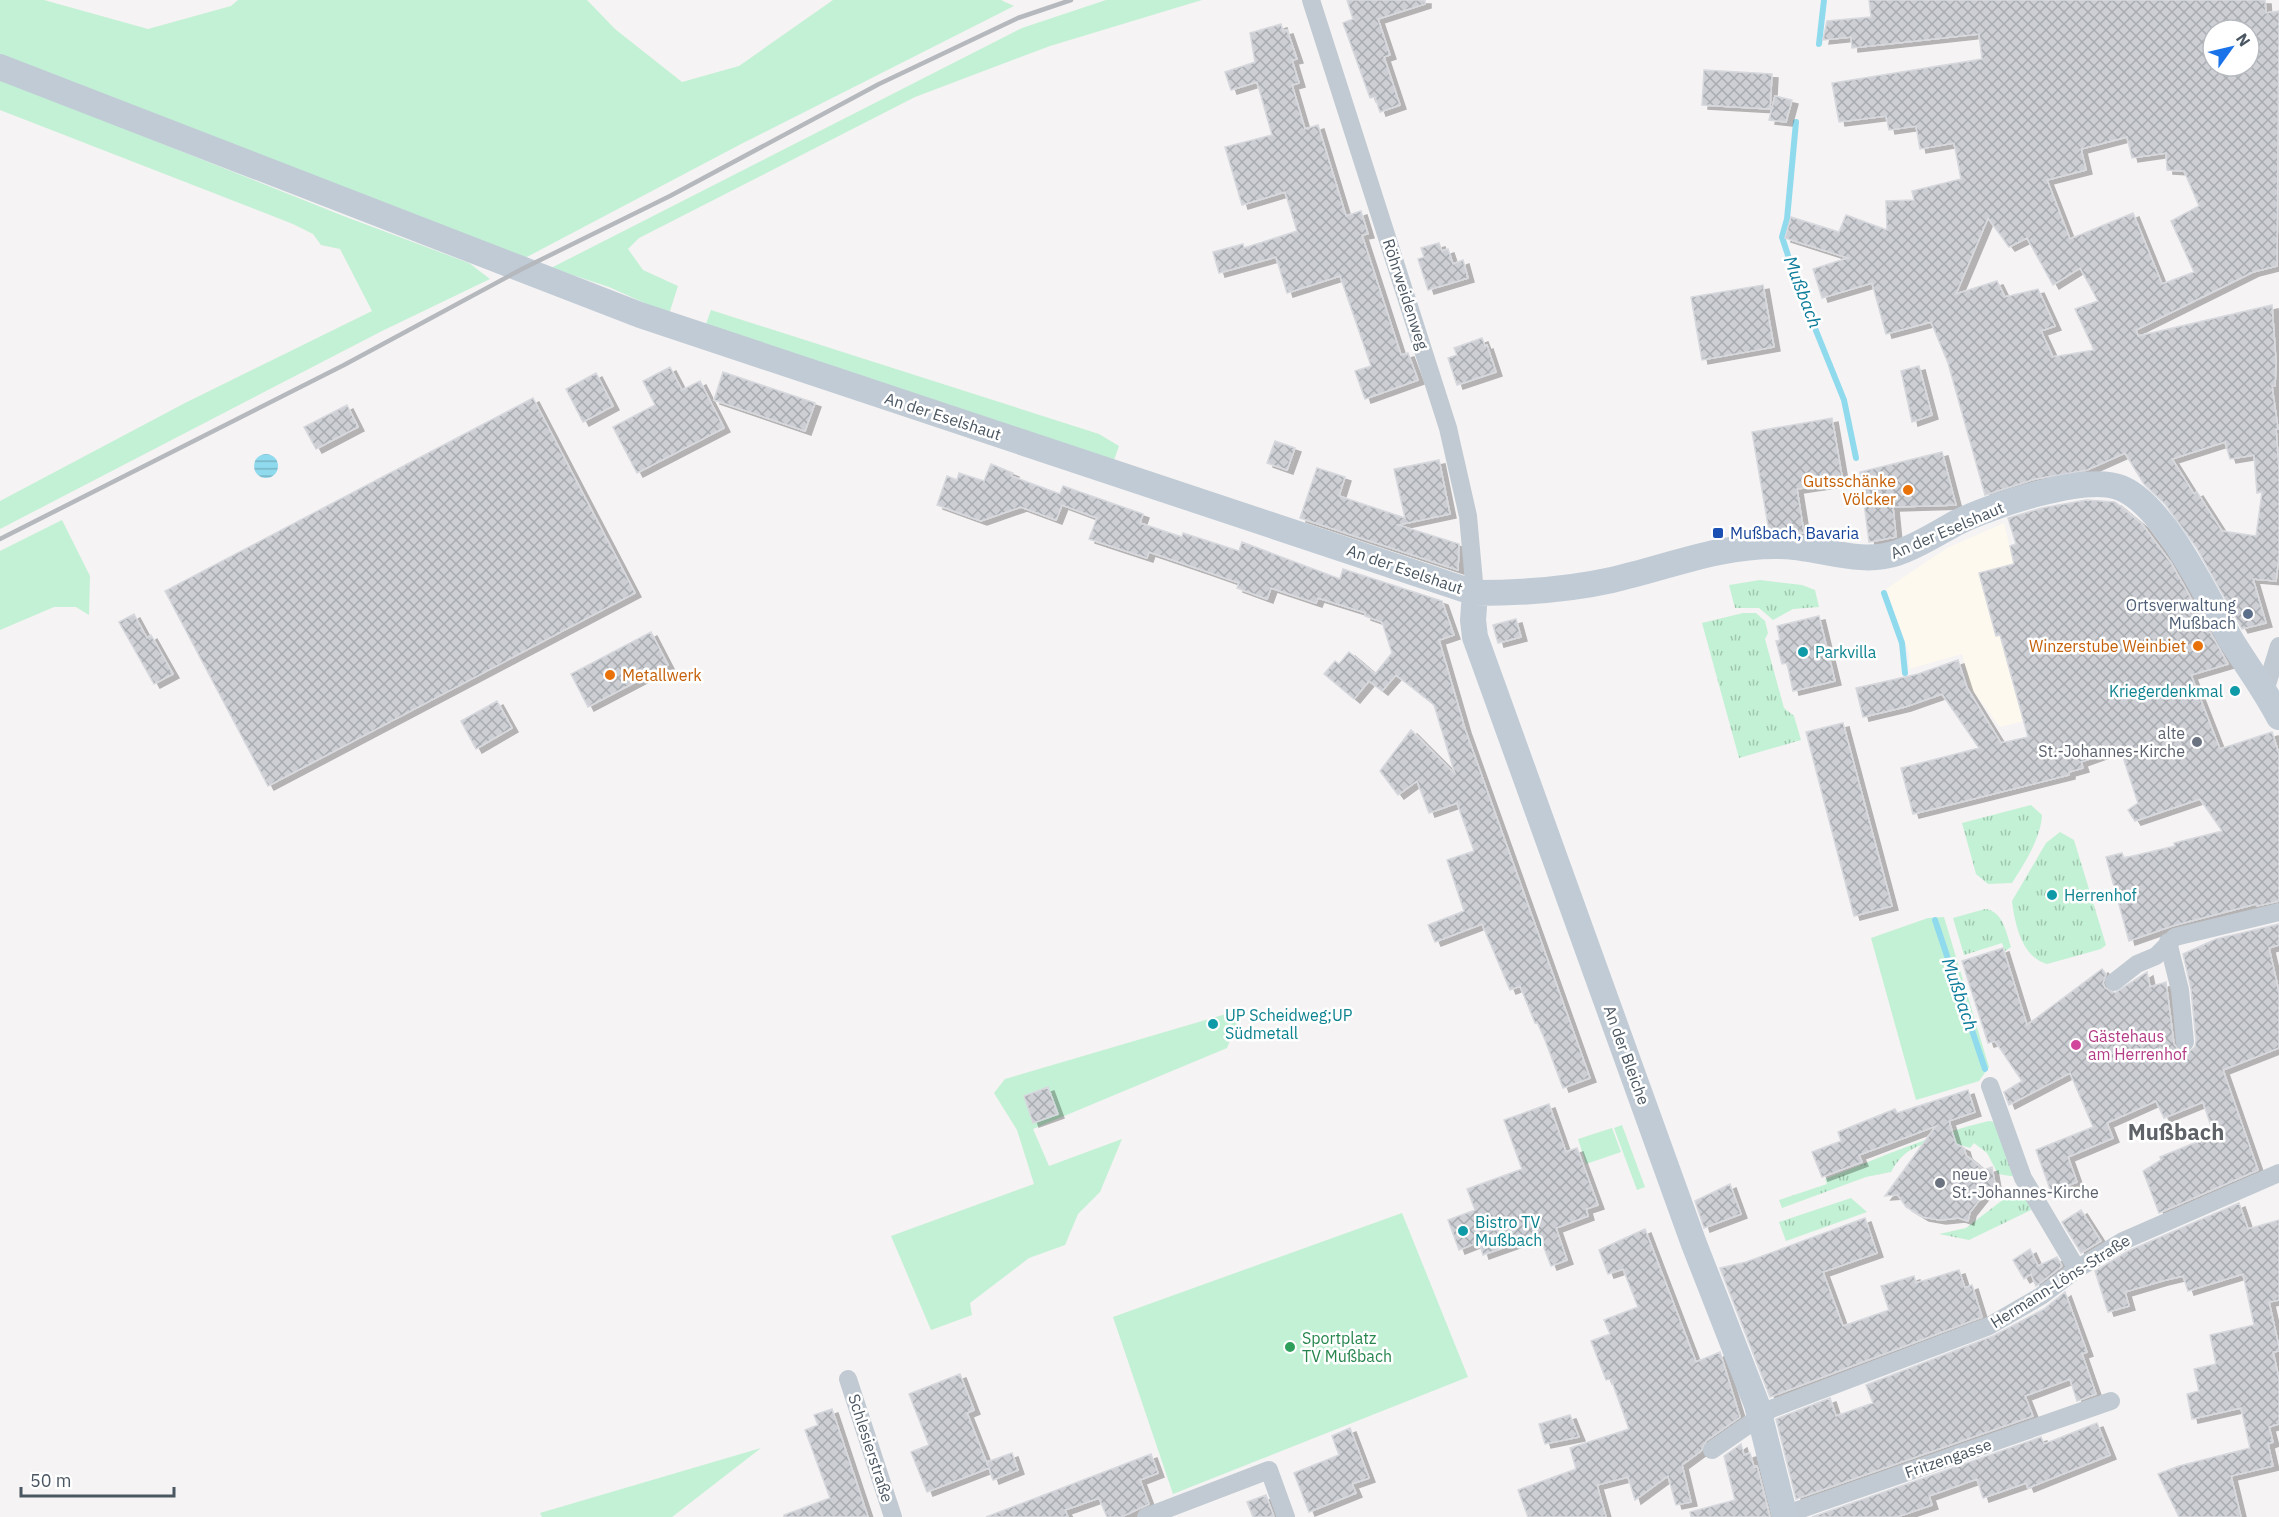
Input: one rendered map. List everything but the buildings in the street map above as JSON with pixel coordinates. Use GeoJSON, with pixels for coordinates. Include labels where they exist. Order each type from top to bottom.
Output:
{"type":"FeatureCollection","features":[{"type":"Feature","properties":{"kind":"main road","name":"An der Eselshaut"},"geometry":{"type":"LineString","coordinates":[[0,67],[640,315],[1475,593],[1522,593],[1587,585],[1698,555],[1746,547],[1782,546],[1859,557],[1885,557],[1914,547],[1956,523],[1997,507],[2078,486],[2111,484],[2137,498],[2166,531],[2279,717]]}},
{"type":"Feature","properties":{"kind":"main road","name":"An der Bleiche"},"geometry":{"type":"LineString","coordinates":[[1475,593],[1473,620],[1475,637],[1694,1244],[1760,1416],[1785,1516]]}},
{"type":"Feature","properties":{"kind":"street","name":"Röhrweidenweg"},"geometry":{"type":"LineString","coordinates":[[1311,0],[1448,428],[1468,516],[1475,593]]}},
{"type":"Feature","properties":{"kind":"street"},"geometry":{"type":"LineString","coordinates":[[2265,691],[2279,646]]}},
{"type":"Feature","properties":{"kind":"street"},"geometry":{"type":"LineString","coordinates":[[2114,982],[2137,964],[2156,956],[2175,937],[2279,912]]}},
{"type":"Feature","properties":{"kind":"street"},"geometry":{"type":"LineString","coordinates":[[2168,942],[2180,990],[2185,1042]]}},
{"type":"Feature","properties":{"kind":"street"},"geometry":{"type":"LineString","coordinates":[[1990,1086],[2023,1178],[2077,1269]]}},
{"type":"Feature","properties":{"kind":"street","name":"Hermann-Löns-Straße"},"geometry":{"type":"LineString","coordinates":[[1712,1450],[1760,1416],[1784,1404],[1989,1326],[2041,1296],[2077,1269],[2148,1228],[2279,1173]]}},
{"type":"Feature","properties":{"kind":"street","name":"Schlesierstraße"},"geometry":{"type":"LineString","coordinates":[[848,1379],[893,1517]]}},
{"type":"Feature","properties":{"kind":"street","name":"Fritzengasse"},"geometry":{"type":"LineString","coordinates":[[1785,1516],[2111,1401]]}},
{"type":"Feature","properties":{"kind":"street"},"geometry":{"type":"LineString","coordinates":[[1146,1517],[1269,1470],[1286,1517]]}},
{"type":"Feature","properties":{"kind":"shaded area"},"geometry":{"type":"Polygon","coordinates":[[[2004,523],[2014,564],[2073,708],[2000,727],[1970,687],[1962,654],[1909,669],[1909,653],[1886,589],[1947,548],[2004,523]]]}},
{"type":"Feature","properties":{"kind":"green space"},"geometry":{"type":"Polygon","coordinates":[[[0,0],[44,0],[148,29],[231,6],[238,0],[587,0],[615,29],[682,82],[739,66],[833,0],[1001,0],[1014,6],[743,143],[523,259],[0,54],[0,0]]]}},
{"type":"Feature","properties":{"kind":"green space"},"geometry":{"type":"Polygon","coordinates":[[[1106,0],[1202,0],[1050,46],[915,97],[639,238],[628,249],[643,270],[678,286],[669,314],[609,287],[551,268],[1022,28],[1106,0]]]}},
{"type":"Feature","properties":{"kind":"green space"},"geometry":{"type":"Polygon","coordinates":[[[0,79],[346,217],[469,263],[490,279],[382,331],[0,529],[0,501],[185,403],[372,311],[340,249],[321,245],[313,234],[293,224],[0,110],[0,79]]]}},
{"type":"Feature","properties":{"kind":"green space"},"geometry":{"type":"Polygon","coordinates":[[[711,310],[1099,434],[1119,446],[1113,463],[706,324],[711,310]]]}},
{"type":"Feature","properties":{"kind":"green space"},"geometry":{"type":"Polygon","coordinates":[[[62,520],[90,576],[89,615],[76,607],[54,607],[0,630],[0,551],[62,520]]]}},
{"type":"Feature","properties":{"kind":"green space"},"geometry":{"type":"Polygon","coordinates":[[[1760,580],[1802,585],[1815,590],[1819,607],[1793,609],[1773,620],[1759,608],[1735,608],[1729,585],[1760,580]]]}},
{"type":"Feature","properties":{"kind":"green space"},"geometry":{"type":"Polygon","coordinates":[[[1743,613],[1756,613],[1765,621],[1768,633],[1765,639],[1784,708],[1794,716],[1801,740],[1739,758],[1702,623],[1743,613]]]}},
{"type":"Feature","properties":{"kind":"green space"},"geometry":{"type":"Polygon","coordinates":[[[2031,805],[2042,815],[2039,833],[2027,859],[2012,883],[1988,884],[1976,874],[1962,823],[2031,805]]]}},
{"type":"Feature","properties":{"kind":"green space"},"geometry":{"type":"Polygon","coordinates":[[[2060,832],[2074,840],[2106,945],[2101,949],[2047,964],[2031,955],[2021,939],[2012,901],[2046,843],[2060,832]]]}},
{"type":"Feature","properties":{"kind":"green space"},"geometry":{"type":"Polygon","coordinates":[[[1985,909],[2000,918],[2011,947],[2005,951],[2002,943],[1964,955],[1953,918],[1985,909]]]}},
{"type":"Feature","properties":{"kind":"green space"},"geometry":{"type":"Polygon","coordinates":[[[1944,917],[1989,1067],[1979,1081],[1916,1100],[1871,938],[1928,918],[1944,917]]]}},
{"type":"Feature","properties":{"kind":"green space"},"geometry":{"type":"Polygon","coordinates":[[[1243,1009],[1227,1048],[1033,1129],[1049,1166],[1122,1139],[1100,1192],[1078,1214],[1065,1245],[1029,1258],[970,1303],[972,1315],[931,1330],[891,1236],[1034,1184],[1017,1130],[994,1093],[1005,1079],[1243,1009]]]}},
{"type":"Feature","properties":{"kind":"green space"},"geometry":{"type":"Polygon","coordinates":[[[1989,1121],[1995,1122],[2017,1177],[1998,1174],[1987,1153],[1974,1143],[1970,1148],[1947,1142],[1936,1142],[1925,1144],[1906,1153],[1891,1172],[1866,1177],[1782,1208],[1779,1200],[1827,1184],[1825,1179],[1927,1140],[1989,1121]]]}},
{"type":"Feature","properties":{"kind":"green space"},"geometry":{"type":"Polygon","coordinates":[[[1622,1125],[1645,1187],[1637,1190],[1614,1128],[1622,1125]]]}},
{"type":"Feature","properties":{"kind":"green space"},"geometry":{"type":"Polygon","coordinates":[[[1612,1128],[1621,1152],[1586,1164],[1578,1139],[1612,1128]]]}},
{"type":"Feature","properties":{"kind":"green space"},"geometry":{"type":"Polygon","coordinates":[[[2021,1186],[2031,1210],[1969,1240],[1939,1234],[1966,1228],[2021,1186]]]}},
{"type":"Feature","properties":{"kind":"green space"},"geometry":{"type":"Polygon","coordinates":[[[1851,1198],[1867,1212],[1786,1241],[1779,1222],[1851,1198]]]}},
{"type":"Feature","properties":{"kind":"green space","name":"Sportplatz TV Mußbach"},"geometry":{"type":"Polygon","coordinates":[[[1402,1213],[1468,1377],[1173,1494],[1113,1317],[1402,1213]]]}},
{"type":"Feature","properties":{"kind":"green space"},"geometry":{"type":"Polygon","coordinates":[[[761,1448],[672,1517],[542,1517],[540,1513],[761,1448]]]}},
{"type":"Feature","properties":{"kind":"water"},"geometry":{"type":"Polygon","coordinates":[[[261,454],[271,454],[278,461],[278,471],[271,478],[261,478],[254,471],[254,461],[261,454]]]}},
{"type":"Feature","properties":{"kind":"waterway","name":"Mußbach"},"geometry":{"type":"LineString","coordinates":[[1819,44],[1824,0]]}},
{"type":"Feature","properties":{"kind":"waterway","name":"Mußbach"},"geometry":{"type":"LineString","coordinates":[[1796,122],[1787,219],[1782,237],[1798,286],[1844,400],[1856,458]]}},
{"type":"Feature","properties":{"kind":"waterway","name":"Mußbach"},"geometry":{"type":"LineString","coordinates":[[1884,593],[1902,643],[1905,673]]}},
{"type":"Feature","properties":{"kind":"waterway","name":"Mußbach"},"geometry":{"type":"LineString","coordinates":[[1935,920],[1985,1069]]}},
{"type":"Feature","properties":{"kind":"railway"},"geometry":{"type":"LineString","coordinates":[[0,539],[344,365],[522,269],[670,196],[879,84],[1018,18],[1071,0]]}},
{"type":"Feature","properties":{"kind":"place","name":"Gutsschänke Völcker"},"geometry":{"type":"Point","coordinates":[1908,490]}},
{"type":"Feature","properties":{"kind":"place","name":"Mußbach, Bavaria"},"geometry":{"type":"Point","coordinates":[1718,533]}},
{"type":"Feature","properties":{"kind":"place","name":"Ortsverwaltung Mußbach"},"geometry":{"type":"Point","coordinates":[2248,614]}},
{"type":"Feature","properties":{"kind":"place","name":"Winzerstube Weinbiet"},"geometry":{"type":"Point","coordinates":[2198,646]}},
{"type":"Feature","properties":{"kind":"place","name":"Parkvilla"},"geometry":{"type":"Point","coordinates":[1803,652]}},
{"type":"Feature","properties":{"kind":"place","name":"Metallwerk"},"geometry":{"type":"Point","coordinates":[610,675]}},
{"type":"Feature","properties":{"kind":"place","name":"Kriegerdenkmal"},"geometry":{"type":"Point","coordinates":[2235,691]}},
{"type":"Feature","properties":{"kind":"place","name":"alte St.-Johannes-Kirche"},"geometry":{"type":"Point","coordinates":[2197,742]}},
{"type":"Feature","properties":{"kind":"place","name":"Herrenhof"},"geometry":{"type":"Point","coordinates":[2052,895]}},
{"type":"Feature","properties":{"kind":"place","name":"UP Scheidweg;UP Südmetall"},"geometry":{"type":"Point","coordinates":[1213,1024]}},
{"type":"Feature","properties":{"kind":"place","name":"Gästehaus am Herrenhof"},"geometry":{"type":"Point","coordinates":[2076,1045]}},
{"type":"Feature","properties":{"kind":"place","name":"neue St.-Johannes-Kirche"},"geometry":{"type":"Point","coordinates":[1940,1183]}},
{"type":"Feature","properties":{"kind":"place","name":"Bistro TV Mußbach"},"geometry":{"type":"Point","coordinates":[1463,1231]}},
{"type":"Feature","properties":{"kind":"place","name":"Sportplatz TV Mußbach"},"geometry":{"type":"Point","coordinates":[1290,1347]}},
{"type":"Feature","properties":{"kind":"district","name":"Mußbach"},"geometry":{"type":"Point","coordinates":[2176,1131]}}]}
